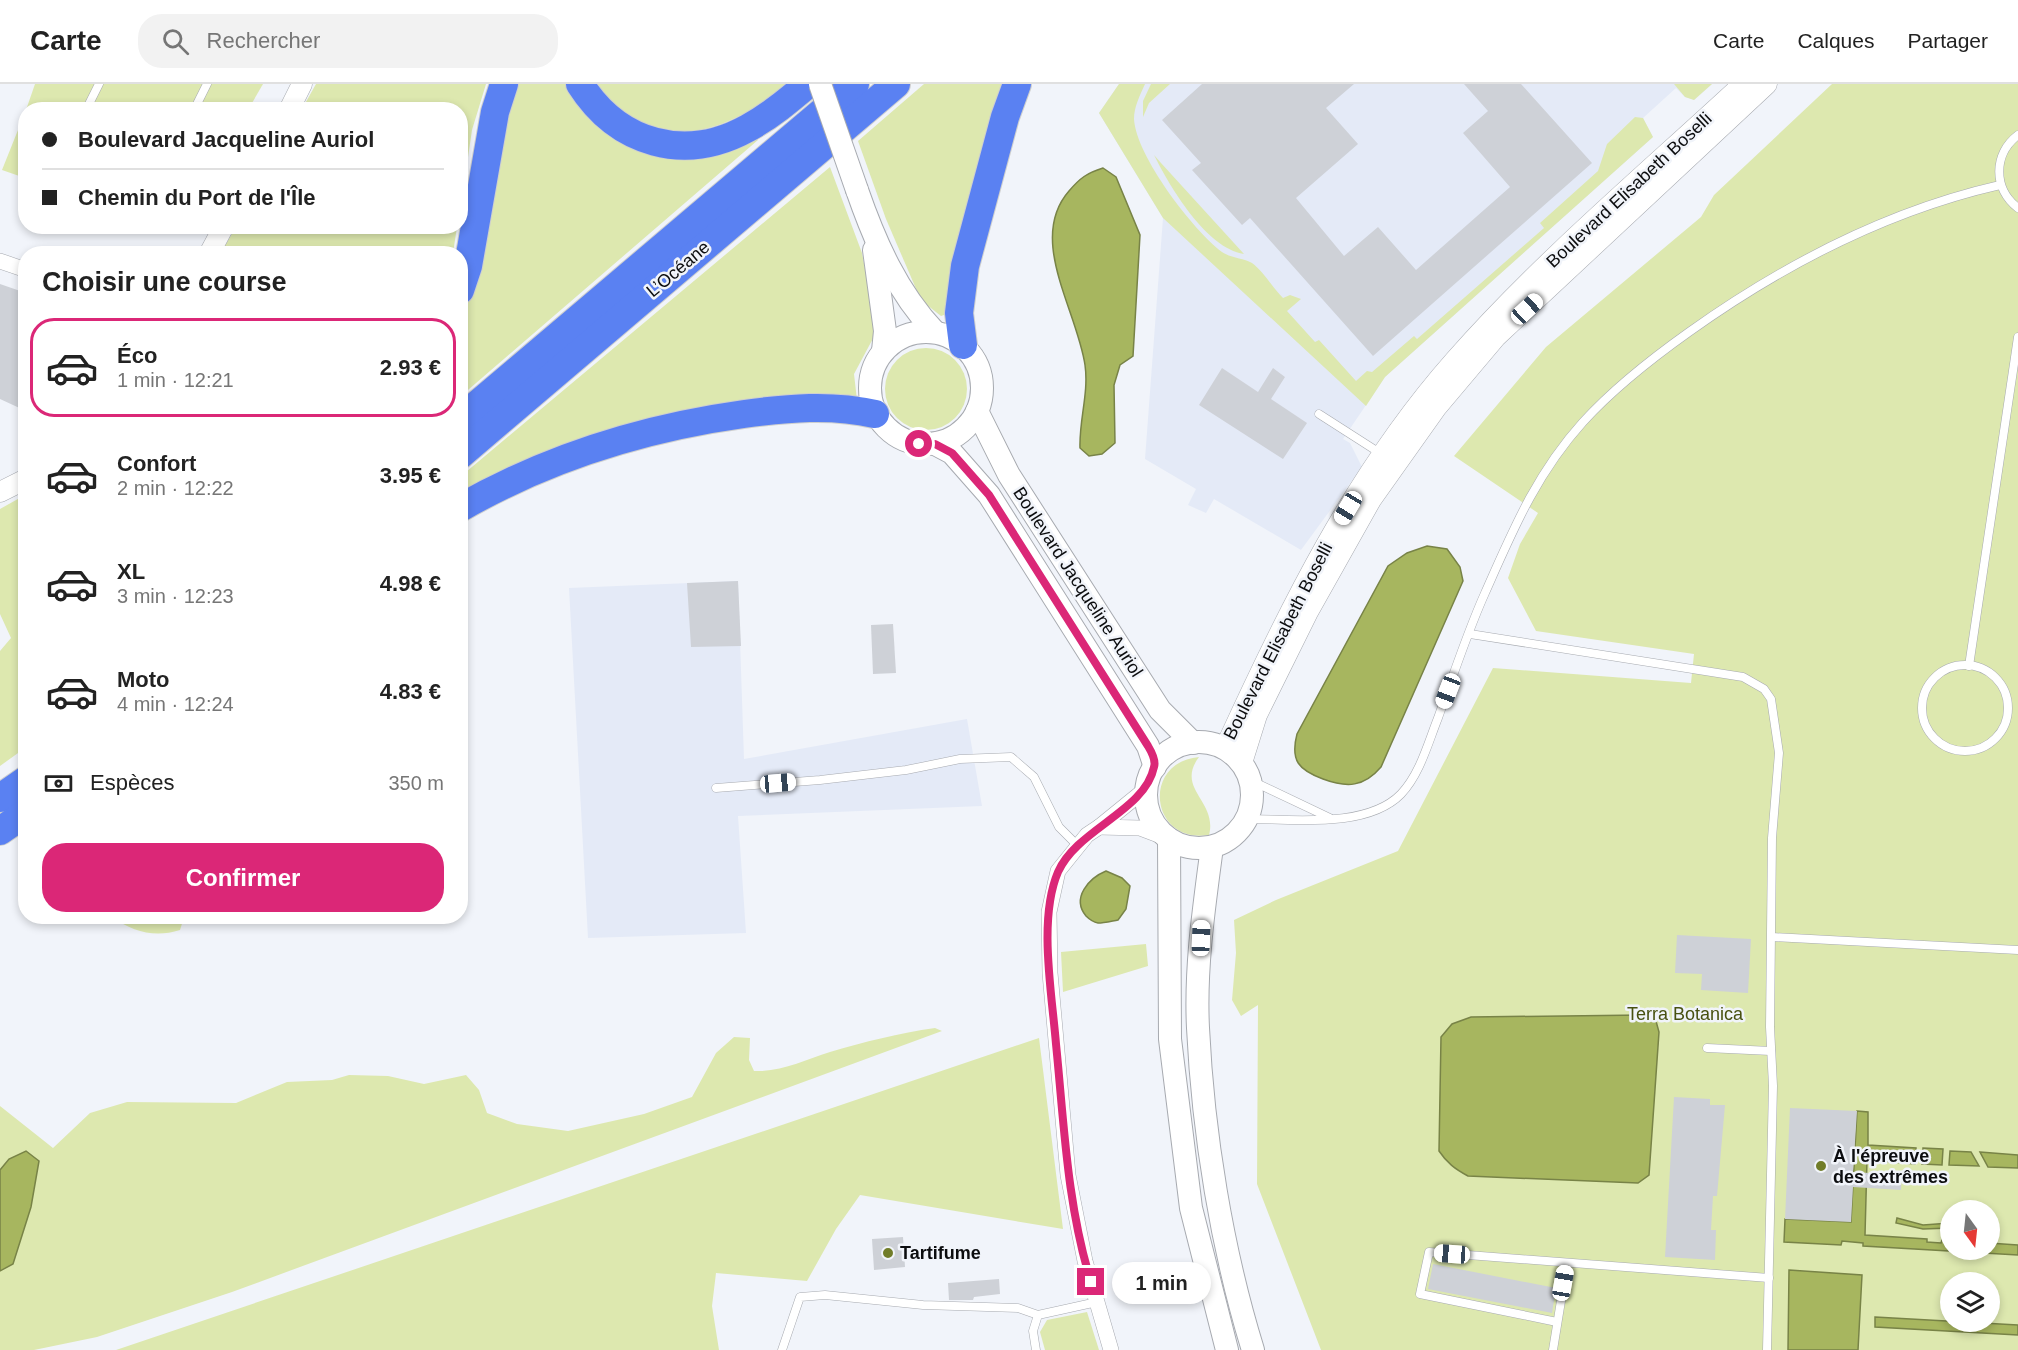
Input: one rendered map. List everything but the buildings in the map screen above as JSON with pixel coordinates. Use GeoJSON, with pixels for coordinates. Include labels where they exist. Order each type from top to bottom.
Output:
{"type":"FeatureCollection","features":[{"type":"Feature","properties":{"kind":"highway"},"geometry":{"type":"LineString","coordinates":[[468,266],[493,123],[504,84]]}},
{"type":"Feature","properties":{"kind":"highway"},"geometry":{"type":"LineString","coordinates":[[580,84],[596,106],[624,129],[641,139],[678,146],[726,138],[746,130],[767,117],[807,84]]}},
{"type":"Feature","properties":{"kind":"highway","name":"L’Océane"},"geometry":{"type":"LineString","coordinates":[[468,412],[855,84]]}},
{"type":"Feature","properties":{"kind":"highway","name":"L’Océane"},"geometry":{"type":"LineString","coordinates":[[468,448],[896,84]]}},
{"type":"Feature","properties":{"kind":"highway"},"geometry":{"type":"LineString","coordinates":[[963,345],[959,314],[965,266],[996,146],[1017,84]]}},
{"type":"Feature","properties":{"kind":"highway"},"geometry":{"type":"LineString","coordinates":[[468,504],[531,471],[590,448],[640,433],[717,418],[796,408],[841,408],[875,414]]}},
{"type":"Feature","properties":{"kind":"highway"},"geometry":{"type":"LineString","coordinates":[[0,831],[18,791]]}},
{"type":"Feature","properties":{"kind":"main road"},"geometry":{"type":"LineString","coordinates":[[820,84],[871,231],[909,302],[934,332]]}},
{"type":"Feature","properties":{"kind":"main road"},"geometry":{"type":"LineString","coordinates":[[871,231],[884,320],[883,351]]}},
{"type":"Feature","properties":{"kind":"main road"},"geometry":{"type":"LineString","coordinates":[[934,332],[950,337],[963,345],[974,358],[983,388],[978,411],[958,435],[935,444],[911,443],[897,437],[884,427],[875,414],[870,398],[870,381],[874,365],[883,351],[908,335],[934,332]]}},
{"type":"Feature","properties":{"kind":"main road","name":"Boulevard Jacqueline Auriol"},"geometry":{"type":"LineString","coordinates":[[978,411],[1009,475],[1160,710],[1193,743]]}},
{"type":"Feature","properties":{"kind":"main road","name":"Boulevard Jacqueline Auriol"},"geometry":{"type":"LineString","coordinates":[[935,444],[952,453],[989,495],[1148,746],[1151,777]]}},
{"type":"Feature","properties":{"kind":"main road"},"geometry":{"type":"LineString","coordinates":[[1193,743],[1209,743],[1225,748],[1246,771],[1252,800],[1247,819],[1230,839],[1212,847],[1190,848],[1169,839],[1150,816],[1151,777],[1169,751],[1193,743]]}},
{"type":"Feature","properties":{"kind":"main road"},"geometry":{"type":"LineString","coordinates":[[1169,839],[1170,1039],[1191,1208],[1227,1350]]}},
{"type":"Feature","properties":{"kind":"main road"},"geometry":{"type":"LineString","coordinates":[[1212,847],[1201,938],[1197,1027],[1212,1168],[1236,1293],[1253,1350]]}},
{"type":"Feature","properties":{"kind":"street"},"geometry":{"type":"LineString","coordinates":[[293,102],[302,84]]}},
{"type":"Feature","properties":{"kind":"street","name":"Boulevard Elisabeth Boselli"},"geometry":{"type":"LineString","coordinates":[[1225,748],[1322,551],[1416,409],[1455,360],[1534,278],[1743,84]]}},
{"type":"Feature","properties":{"kind":"street"},"geometry":{"type":"LineString","coordinates":[[1246,771],[1257,715],[1308,612],[1371,500],[1437,407],[1496,337],[1767,84]]}},
{"type":"Feature","properties":{"kind":"street"},"geometry":{"type":"LineString","coordinates":[[0,261],[18,267]]}},
{"type":"Feature","properties":{"kind":"street"},"geometry":{"type":"LineString","coordinates":[[0,492],[18,483]]}},
{"type":"Feature","properties":{"kind":"street"},"geometry":{"type":"LineString","coordinates":[[1111,1350],[1085,1261],[1068,1175],[1050,973],[1049,912],[1058,871],[1087,835],[1099,827],[1151,777]]}},
{"type":"Feature","properties":{"kind":"street"},"geometry":{"type":"LineString","coordinates":[[1099,827],[1140,828],[1169,839]]}},
{"type":"Feature","properties":{"kind":"lane"},"geometry":{"type":"LineString","coordinates":[[90,102],[99,84]]}},
{"type":"Feature","properties":{"kind":"lane"},"geometry":{"type":"LineString","coordinates":[[198,102],[207,84]]}},
{"type":"Feature","properties":{"kind":"lane"},"geometry":{"type":"LineString","coordinates":[[2018,135],[2008,144],[2001,156],[1998,170],[2000,185],[2007,198],[2018,208]]}},
{"type":"Feature","properties":{"kind":"lane"},"geometry":{"type":"LineString","coordinates":[[1247,819],[1362,817],[1400,795],[1424,754],[1479,607],[1524,504],[1582,423],[1617,389],[1696,327],[1796,262],[1846,237],[2000,185]]}},
{"type":"Feature","properties":{"kind":"lane"},"geometry":{"type":"LineString","coordinates":[[1969,666],[2018,337]]}},
{"type":"Feature","properties":{"kind":"lane"},"geometry":{"type":"LineString","coordinates":[[1319,414],[1384,455]]}},
{"type":"Feature","properties":{"kind":"lane"},"geometry":{"type":"LineString","coordinates":[[1470,634],[1723,674],[1754,682],[1771,699],[1779,753],[1772,838],[1772,1051],[1767,1350]]}},
{"type":"Feature","properties":{"kind":"lane"},"geometry":{"type":"LineString","coordinates":[[1969,666],[1986,670],[2000,684],[2006,695],[2008,714],[2004,727],[1992,742],[1975,750],[1962,751],[1944,746],[1934,738],[1924,721],[1923,702],[1930,684],[1939,675],[1956,667],[1969,666]]}},
{"type":"Feature","properties":{"kind":"lane"},"geometry":{"type":"LineString","coordinates":[[716,788],[906,770],[960,759],[1011,757],[1034,777],[1059,827],[1078,846]]}},
{"type":"Feature","properties":{"kind":"lane"},"geometry":{"type":"LineString","coordinates":[[1246,771],[1331,819]]}},
{"type":"Feature","properties":{"kind":"lane"},"geometry":{"type":"LineString","coordinates":[[1772,937],[2018,950]]}},
{"type":"Feature","properties":{"kind":"lane"},"geometry":{"type":"LineString","coordinates":[[1707,1048],[1772,1051]]}},
{"type":"Feature","properties":{"kind":"lane"},"geometry":{"type":"LineString","coordinates":[[1557,1322],[1420,1294],[1429,1252],[1769,1278]]}},
{"type":"Feature","properties":{"kind":"lane"},"geometry":{"type":"LineString","coordinates":[[1553,1350],[1566,1264]]}},
{"type":"Feature","properties":{"kind":"lane"},"geometry":{"type":"LineString","coordinates":[[782,1350],[800,1297],[825,1295],[923,1305],[1018,1308],[1038,1315],[1097,1302]]}},
{"type":"Feature","properties":{"kind":"lane"},"geometry":{"type":"LineString","coordinates":[[1036,1350],[1033,1330],[1038,1315]]}},
{"type":"Feature","properties":{"kind":"shaded area"},"geometry":{"type":"Polygon","coordinates":[[[1119,84],[1712,84],[1694,100],[1685,97],[1676,88],[1643,118],[1653,137],[1385,377],[1343,439],[1350,443],[1362,467],[1301,550],[1214,499],[1206,513],[1188,505],[1196,489],[1145,459],[1163,218],[1099,113],[1119,84]]]}},
{"type":"Feature","properties":{"kind":"shaded area"},"geometry":{"type":"Polygon","coordinates":[[[1103,168],[1116,177],[1140,235],[1133,356],[1120,365],[1114,385],[1115,443],[1102,454],[1089,456],[1080,448],[1086,386],[1085,365],[1058,275],[1053,253],[1053,231],[1057,210],[1069,191],[1084,176],[1103,168]]]}},
{"type":"Feature","properties":{"kind":"shaded area"},"geometry":{"type":"Polygon","coordinates":[[[1427,546],[1447,549],[1460,567],[1463,581],[1381,767],[1368,779],[1355,784],[1340,784],[1315,776],[1298,763],[1295,751],[1297,734],[1388,566],[1407,553],[1427,546]]]}},
{"type":"Feature","properties":{"kind":"shaded area"},"geometry":{"type":"Polygon","coordinates":[[[738,581],[744,759],[967,719],[982,806],[738,816],[746,933],[588,938],[569,588],[738,581]]]}},
{"type":"Feature","properties":{"kind":"shaded area"},"geometry":{"type":"Polygon","coordinates":[[[1106,871],[1122,878],[1130,886],[1126,909],[1118,920],[1098,923],[1086,916],[1080,902],[1088,884],[1106,871]]]}},
{"type":"Feature","properties":{"kind":"shaded area"},"geometry":{"type":"Polygon","coordinates":[[[1643,1015],[1656,1021],[1659,1032],[1649,1175],[1638,1183],[1468,1176],[1445,1159],[1439,1151],[1441,1037],[1452,1024],[1471,1017],[1643,1015]]]}},
{"type":"Feature","properties":{"kind":"shaded area"},"geometry":{"type":"Polygon","coordinates":[[[1857,1111],[1868,1112],[1868,1145],[1916,1148],[1915,1164],[1867,1160],[1865,1235],[1927,1239],[1927,1242],[1940,1243],[1940,1250],[1863,1246],[1863,1243],[1842,1241],[1841,1245],[1784,1242],[1785,1219],[1851,1222],[1857,1111]]]}},
{"type":"Feature","properties":{"kind":"shaded area"},"geometry":{"type":"Polygon","coordinates":[[[1923,1148],[1943,1149],[1942,1165],[1922,1164],[1923,1148]]]}},
{"type":"Feature","properties":{"kind":"shaded area"},"geometry":{"type":"Polygon","coordinates":[[[26,1151],[39,1161],[31,1207],[13,1264],[0,1271],[0,1170],[9,1159],[26,1151]]]}},
{"type":"Feature","properties":{"kind":"shaded area"},"geometry":{"type":"Polygon","coordinates":[[[1950,1151],[1971,1152],[1979,1166],[1949,1165],[1950,1151]]]}},
{"type":"Feature","properties":{"kind":"shaded area"},"geometry":{"type":"Polygon","coordinates":[[[1980,1152],[2018,1155],[2018,1168],[1988,1167],[1980,1152]]]}},
{"type":"Feature","properties":{"kind":"shaded area"},"geometry":{"type":"Polygon","coordinates":[[[1897,1218],[1923,1225],[1940,1224],[1940,1228],[1923,1229],[1896,1223],[1897,1218]]]}},
{"type":"Feature","properties":{"kind":"shaded area"},"geometry":{"type":"Polygon","coordinates":[[[2000,1244],[2018,1245],[2018,1255],[2000,1254],[2000,1244]]]}},
{"type":"Feature","properties":{"kind":"shaded area"},"geometry":{"type":"Polygon","coordinates":[[[1789,1270],[1862,1275],[1858,1350],[1788,1350],[1789,1270]]]}},
{"type":"Feature","properties":{"kind":"shaded area"},"geometry":{"type":"Polygon","coordinates":[[[1875,1317],[1940,1321],[1940,1331],[1875,1327],[1875,1317]]]}},
{"type":"Feature","properties":{"kind":"shaded area"},"geometry":{"type":"Polygon","coordinates":[[[2000,1324],[2018,1325],[2018,1335],[1964,1332],[2000,1332],[2000,1324]]]}},
{"type":"Feature","properties":{"kind":"green space"},"geometry":{"type":"Polygon","coordinates":[[[35,84],[263,84],[253,102],[29,102],[35,84]]]}},
{"type":"Feature","properties":{"kind":"green space"},"geometry":{"type":"Polygon","coordinates":[[[316,84],[486,84],[472,130],[468,157],[468,102],[306,102],[316,84]]]}},
{"type":"Feature","properties":{"kind":"green space"},"geometry":{"type":"Polygon","coordinates":[[[510,84],[572,84],[628,141],[756,137],[758,140],[468,390],[468,294],[480,249],[510,84]]]}},
{"type":"Feature","properties":{"kind":"green space"},"geometry":{"type":"Polygon","coordinates":[[[596,84],[789,84],[771,98],[731,120],[710,128],[688,132],[667,131],[645,126],[620,112],[596,84]]]}},
{"type":"Feature","properties":{"kind":"green space"},"geometry":{"type":"Polygon","coordinates":[[[924,84],[1008,84],[947,314],[941,316],[922,301],[917,291],[886,219],[858,141],[924,84]]]}},
{"type":"Feature","properties":{"kind":"green space"},"geometry":{"type":"Polygon","coordinates":[[[1119,84],[1145,84],[1134,115],[1137,134],[1155,172],[1182,210],[1222,252],[1256,266],[1283,298],[1290,295],[1301,299],[1287,311],[1315,342],[1319,340],[1356,381],[1367,371],[1372,372],[1414,336],[1417,339],[1544,228],[1540,223],[1598,171],[1607,144],[1635,117],[1643,118],[1653,137],[1385,377],[1366,406],[1163,218],[1099,113],[1119,84]]]}},
{"type":"Feature","properties":{"kind":"green space"},"geometry":{"type":"Polygon","coordinates":[[[1151,84],[1170,84],[1149,103],[1143,117],[1143,101],[1151,84]]]}},
{"type":"Feature","properties":{"kind":"green space"},"geometry":{"type":"Polygon","coordinates":[[[1674,84],[1712,84],[1694,100],[1685,97],[1674,84]]]}},
{"type":"Feature","properties":{"kind":"green space","name":"Terra Botanica"},"geometry":{"type":"Polygon","coordinates":[[[1832,84],[2018,84],[2018,1350],[1321,1350],[1257,1184],[1258,1005],[1241,1016],[1232,1000],[1236,953],[1234,920],[1276,900],[1398,851],[1493,668],[1691,683],[1694,654],[1536,631],[1508,578],[1520,544],[1538,513],[1454,456],[1546,347],[1701,217],[1714,195],[1832,84]]]}},
{"type":"Feature","properties":{"kind":"green space"},"geometry":{"type":"Polygon","coordinates":[[[18,130],[18,176],[2,170],[18,130]]]}},
{"type":"Feature","properties":{"kind":"green space"},"geometry":{"type":"Polygon","coordinates":[[[1154,155],[1244,254],[1230,249],[1203,228],[1179,199],[1154,155]]]}},
{"type":"Feature","properties":{"kind":"green space"},"geometry":{"type":"Polygon","coordinates":[[[830,167],[862,253],[877,331],[854,374],[857,400],[827,398],[471,493],[468,489],[468,470],[830,167]]]}},
{"type":"Feature","properties":{"kind":"green space"},"geometry":{"type":"Polygon","coordinates":[[[232,234],[456,234],[454,246],[225,246],[232,234]]]}},
{"type":"Feature","properties":{"kind":"green space"},"geometry":{"type":"Polygon","coordinates":[[[926,348],[942,351],[955,360],[964,373],[967,389],[964,405],[955,418],[942,427],[926,430],[910,427],[897,418],[888,405],[885,389],[888,373],[897,360],[910,351],[926,348]]]}},
{"type":"Feature","properties":{"kind":"green space"},"geometry":{"type":"Polygon","coordinates":[[[18,499],[18,753],[0,766],[0,651],[11,638],[0,614],[0,509],[18,499]]]}},
{"type":"Feature","properties":{"kind":"green space"},"geometry":{"type":"Polygon","coordinates":[[[1199,757],[1193,768],[1192,778],[1194,787],[1208,813],[1209,835],[1189,834],[1174,827],[1165,816],[1160,801],[1161,786],[1168,773],[1180,762],[1199,757]]]}},
{"type":"Feature","properties":{"kind":"green space"},"geometry":{"type":"Polygon","coordinates":[[[124,924],[182,924],[180,930],[162,933],[144,932],[124,924]]]}},
{"type":"Feature","properties":{"kind":"green space"},"geometry":{"type":"Polygon","coordinates":[[[1146,944],[1148,966],[1063,992],[1061,952],[1146,944]]]}},
{"type":"Feature","properties":{"kind":"green space"},"geometry":{"type":"Polygon","coordinates":[[[935,1028],[942,1031],[232,1292],[97,1337],[34,1350],[0,1350],[0,1271],[13,1263],[31,1207],[39,1162],[9,1159],[0,1170],[0,1106],[53,1148],[90,1113],[127,1102],[236,1103],[287,1082],[332,1080],[349,1075],[388,1076],[424,1084],[466,1075],[479,1090],[487,1113],[517,1124],[568,1131],[644,1114],[692,1097],[716,1053],[734,1037],[750,1038],[749,1060],[754,1071],[764,1071],[783,1068],[869,1041],[935,1028]]]}},
{"type":"Feature","properties":{"kind":"green space"},"geometry":{"type":"Polygon","coordinates":[[[1039,1038],[1063,1229],[860,1195],[836,1229],[807,1281],[716,1273],[712,1306],[719,1350],[116,1350],[1039,1038]]]}},
{"type":"Feature","properties":{"kind":"green space"},"geometry":{"type":"Polygon","coordinates":[[[1087,1312],[1099,1350],[1045,1350],[1040,1332],[1047,1320],[1087,1312]]]}},
{"type":"Feature","properties":{"kind":"place","name":"À l'épreuve des extrêmes"},"geometry":{"type":"Point","coordinates":[1821,1166]}},
{"type":"Feature","properties":{"kind":"place","name":"Tartifume"},"geometry":{"type":"Point","coordinates":[888,1253]}},
{"type":"Feature","properties":{"kind":"route"},"geometry":{"type":"LineString","coordinates":[[919,444],[935,444],[952,453],[969,469],[989,495],[1148,746],[1155,766],[1147,788],[1087,835],[1058,871],[1049,912],[1050,973],[1068,1175],[1091,1282]]}}]}
